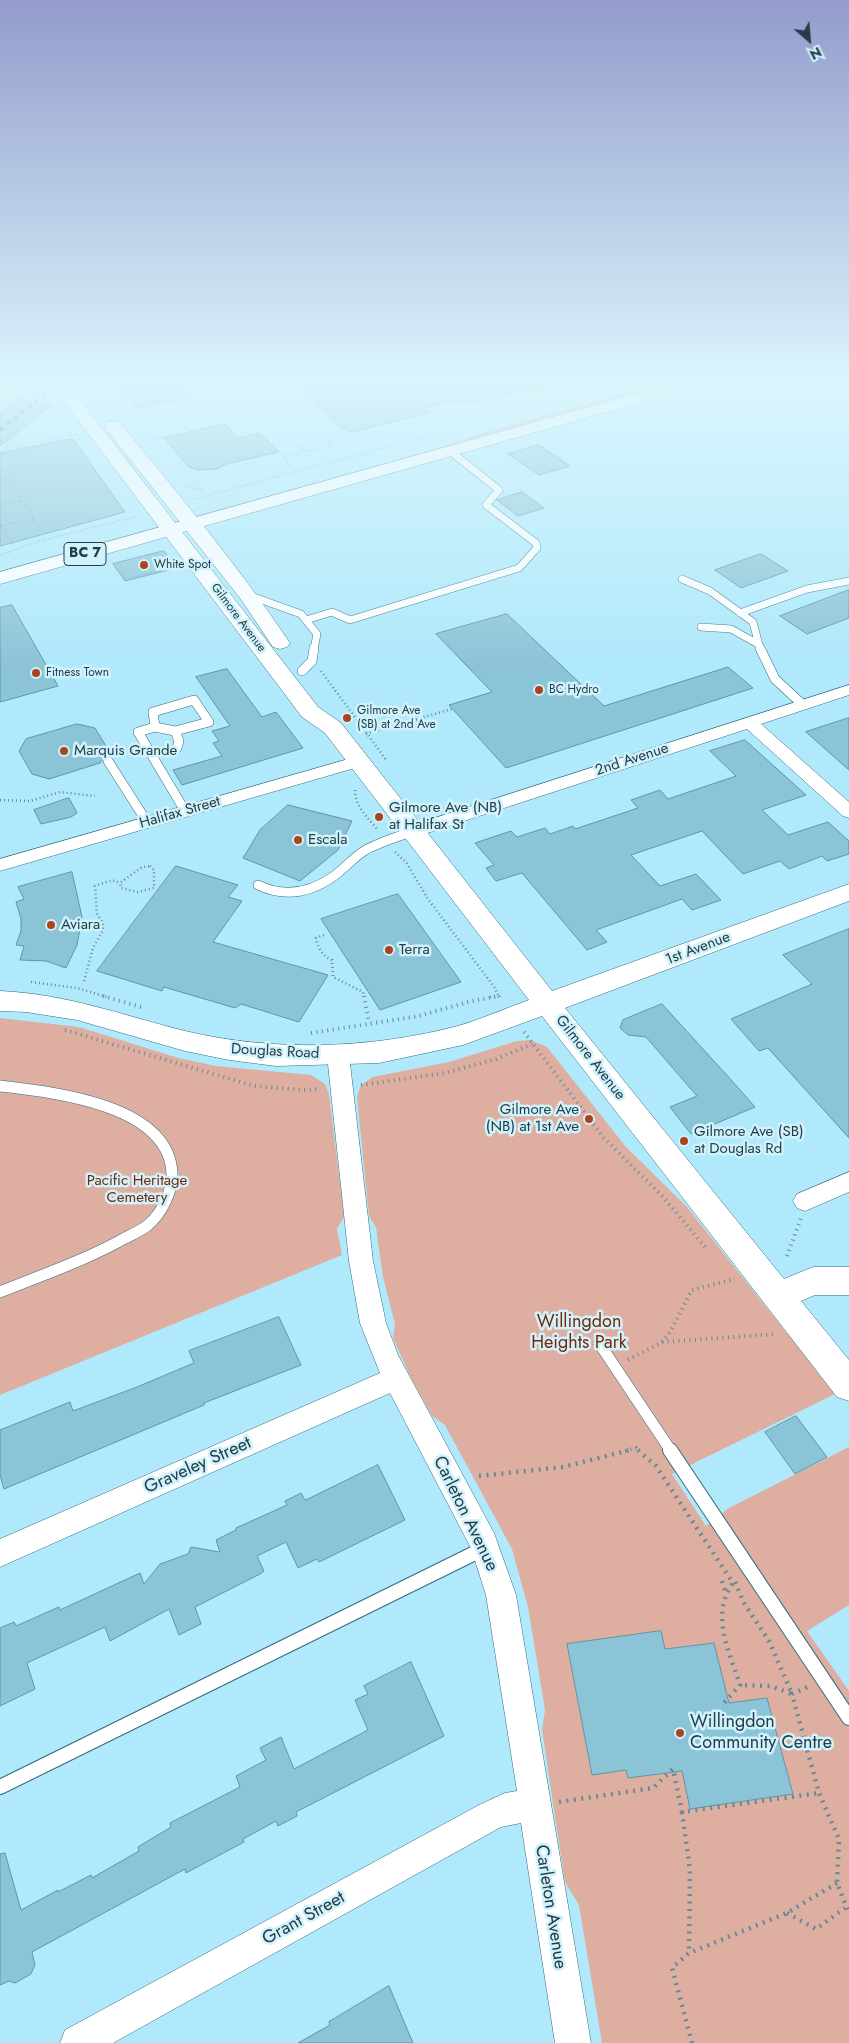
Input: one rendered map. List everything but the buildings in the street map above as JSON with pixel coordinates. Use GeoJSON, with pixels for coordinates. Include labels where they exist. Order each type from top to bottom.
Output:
{"type":"FeatureCollection","features":[{"type":"Feature","properties":{"kind":"street","name":"Gilmore Avenue"},"geometry":{"type":"LineString","coordinates":[[127,477],[158,521],[310,712],[334,728]]}},
{"type":"Feature","properties":{"kind":"street","name":"Gilmore Avenue"},"geometry":{"type":"LineString","coordinates":[[155,477],[248,595],[266,624],[327,707],[334,728],[359,761],[548,1005],[849,1386]]}},
{"type":"Feature","properties":{"kind":"street","name":"BC 7"},"geometry":{"type":"LineString","coordinates":[[0,564],[158,521],[188,518],[331,477]]}},
{"type":"Feature","properties":{"kind":"street","name":"BC 7"},"geometry":{"type":"LineString","coordinates":[[0,578],[158,521]]}},
{"type":"Feature","properties":{"kind":"street","name":"2nd Avenue"},"geometry":{"type":"LineString","coordinates":[[414,831],[849,690]]}},
{"type":"Feature","properties":{"kind":"street"},"geometry":{"type":"LineString","coordinates":[[749,722],[849,812]]}},
{"type":"Feature","properties":{"kind":"street","name":"Halifax Street"},"geometry":{"type":"LineString","coordinates":[[0,865],[359,761]]}},
{"type":"Feature","properties":{"kind":"street","name":"1st Avenue"},"geometry":{"type":"LineString","coordinates":[[548,1005],[849,892]]}},
{"type":"Feature","properties":{"kind":"street","name":"Douglas Road"},"geometry":{"type":"LineString","coordinates":[[0,1001],[26,1002],[77,1010],[185,1041],[230,1050],[276,1055],[379,1053],[463,1035],[548,1005]]}},
{"type":"Feature","properties":{"kind":"street","name":"Carleton Avenue"},"geometry":{"type":"LineString","coordinates":[[338,1055],[349,1161],[368,1301],[381,1347],[486,1548],[501,1595],[573,2043]]}},
{"type":"Feature","properties":{"kind":"street"},"geometry":{"type":"LineString","coordinates":[[805,1201],[849,1182]]}},
{"type":"Feature","properties":{"kind":"street"},"geometry":{"type":"LineString","coordinates":[[779,1296],[813,1281],[849,1281]]}},
{"type":"Feature","properties":{"kind":"street","name":"Graveley Street"},"geometry":{"type":"LineString","coordinates":[[0,1553],[396,1378]]}},
{"type":"Feature","properties":{"kind":"street","name":"Grant Street"},"geometry":{"type":"LineString","coordinates":[[78,2043],[490,1816],[505,1809],[534,1805]]}},
{"type":"Feature","properties":{"kind":"lane"},"geometry":{"type":"LineString","coordinates":[[306,620],[332,612],[350,620],[519,568],[537,548],[536,543],[486,505],[499,490],[486,477]]}},
{"type":"Feature","properties":{"kind":"lane"},"geometry":{"type":"LineString","coordinates":[[682,578],[710,591],[753,622],[768,673],[792,697],[803,705]]}},
{"type":"Feature","properties":{"kind":"lane"},"geometry":{"type":"LineString","coordinates":[[740,612],[802,592],[838,582],[849,581]]}},
{"type":"Feature","properties":{"kind":"lane"},"geometry":{"type":"LineString","coordinates":[[702,595],[710,591]]}},
{"type":"Feature","properties":{"kind":"lane"},"geometry":{"type":"LineString","coordinates":[[248,595],[285,606],[301,614],[317,634],[312,661],[302,671]]}},
{"type":"Feature","properties":{"kind":"lane"},"geometry":{"type":"LineString","coordinates":[[701,627],[720,625],[741,632],[758,644]]}},
{"type":"Feature","properties":{"kind":"lane"},"geometry":{"type":"LineString","coordinates":[[155,727],[153,712],[194,700],[209,722],[174,731],[155,727],[138,732],[185,811]]}},
{"type":"Feature","properties":{"kind":"lane"},"geometry":{"type":"LineString","coordinates":[[174,731],[179,741],[177,748]]}},
{"type":"Feature","properties":{"kind":"lane"},"geometry":{"type":"LineString","coordinates":[[108,761],[147,822]]}},
{"type":"Feature","properties":{"kind":"lane"},"geometry":{"type":"LineString","coordinates":[[258,885],[271,893],[289,894],[308,890],[334,875],[356,856],[386,840],[414,831]]}},
{"type":"Feature","properties":{"kind":"lane"},"geometry":{"type":"LineString","coordinates":[[0,1086],[49,1091],[108,1106],[138,1120],[165,1147],[172,1170],[171,1192],[150,1223],[110,1248],[0,1292]]}},
{"type":"Feature","properties":{"kind":"lane"},"geometry":{"type":"LineString","coordinates":[[599,1343],[849,1718]]}},
{"type":"Feature","properties":{"kind":"lane"},"geometry":{"type":"LineString","coordinates":[[0,1787],[486,1548]]}},
{"type":"Feature","properties":{"kind":"path"},"geometry":{"type":"LineString","coordinates":[[213,494],[275,477]]}},
{"type":"Feature","properties":{"kind":"path"},"geometry":{"type":"LineString","coordinates":[[0,478],[10,479],[40,528]]}},
{"type":"Feature","properties":{"kind":"path"},"geometry":{"type":"LineString","coordinates":[[10,524],[0,506],[23,500]]}},
{"type":"Feature","properties":{"kind":"path"},"geometry":{"type":"LineString","coordinates":[[0,526],[34,519]]}},
{"type":"Feature","properties":{"kind":"path"},"geometry":{"type":"LineString","coordinates":[[0,555],[48,538],[75,531],[158,521]]}},
{"type":"Feature","properties":{"kind":"path"},"geometry":{"type":"LineString","coordinates":[[0,523],[14,546]]}},
{"type":"Feature","properties":{"kind":"path"},"geometry":{"type":"LineString","coordinates":[[122,573],[126,579],[174,567]]}},
{"type":"Feature","properties":{"kind":"path"},"geometry":{"type":"LineString","coordinates":[[366,734],[452,709]]}},
{"type":"Feature","properties":{"kind":"path"},"geometry":{"type":"LineString","coordinates":[[372,741],[387,761]]}},
{"type":"Feature","properties":{"kind":"path"},"geometry":{"type":"LineString","coordinates":[[307,1035],[336,1027],[418,1016],[484,997],[499,997],[495,988],[428,898],[406,862],[358,805],[355,799],[355,790],[352,788]]}},
{"type":"Feature","properties":{"kind":"path"},"geometry":{"type":"LineString","coordinates":[[0,800],[30,801],[60,792],[95,796]]}},
{"type":"Feature","properties":{"kind":"path"},"geometry":{"type":"LineString","coordinates":[[142,866],[150,866],[154,870],[154,888],[148,892],[126,890],[121,888],[120,883],[142,866]]}},
{"type":"Feature","properties":{"kind":"path"},"geometry":{"type":"LineString","coordinates":[[84,981],[90,965],[93,948],[103,930],[103,923],[98,914],[95,886],[112,880],[120,883]]}},
{"type":"Feature","properties":{"kind":"path"},"geometry":{"type":"LineString","coordinates":[[324,935],[316,938],[316,944],[325,958],[332,960],[333,977],[363,992],[369,1023]]}},
{"type":"Feature","properties":{"kind":"path"},"geometry":{"type":"LineString","coordinates":[[29,982],[77,988],[150,1010]]}},
{"type":"Feature","properties":{"kind":"path"},"geometry":{"type":"LineString","coordinates":[[63,1030],[254,1086],[304,1090],[328,1088]]}},
{"type":"Feature","properties":{"kind":"path"},"geometry":{"type":"LineString","coordinates":[[361,1085],[445,1073],[496,1059],[532,1044],[604,1138],[664,1197],[709,1250]]}},
{"type":"Feature","properties":{"kind":"path"},"geometry":{"type":"LineString","coordinates":[[787,1256],[805,1201]]}},
{"type":"Feature","properties":{"kind":"path"},"geometry":{"type":"LineString","coordinates":[[616,1367],[662,1342],[692,1290],[706,1285],[725,1284],[737,1277]]}},
{"type":"Feature","properties":{"kind":"path"},"geometry":{"type":"LineString","coordinates":[[662,1342],[767,1336],[780,1333]]}},
{"type":"Feature","properties":{"kind":"path"},"geometry":{"type":"LineString","coordinates":[[479,1476],[563,1467],[636,1448],[656,1466],[769,1641],[792,1694],[819,1793],[839,1839],[837,1883],[845,1908],[849,1914]]}},
{"type":"Feature","properties":{"kind":"path"},"geometry":{"type":"LineString","coordinates":[[725,1592],[748,1566]]}},
{"type":"Feature","properties":{"kind":"path"},"geometry":{"type":"LineString","coordinates":[[722,1581],[725,1592],[721,1627],[740,1685]]}},
{"type":"Feature","properties":{"kind":"path"},"geometry":{"type":"LineString","coordinates":[[740,1685],[770,1686],[792,1694],[823,1681]]}},
{"type":"Feature","properties":{"kind":"path"},"geometry":{"type":"LineString","coordinates":[[723,1704],[740,1685]]}},
{"type":"Feature","properties":{"kind":"path"},"geometry":{"type":"LineString","coordinates":[[534,1805],[653,1788],[673,1769],[682,1812],[690,1870],[689,1952]]}},
{"type":"Feature","properties":{"kind":"path"},"geometry":{"type":"LineString","coordinates":[[682,1812],[819,1793]]}},
{"type":"Feature","properties":{"kind":"path"},"geometry":{"type":"LineString","coordinates":[[692,2043],[672,1968],[689,1952],[786,1914],[837,1883]]}},
{"type":"Feature","properties":{"kind":"path"},"geometry":{"type":"LineString","coordinates":[[786,1914],[816,1928],[845,1908]]}},
{"type":"Feature","properties":{"kind":"green space","name":"Pacific Heritage Cemetery"},"geometry":{"type":"Polygon","coordinates":[[[0,1018],[79,1027],[178,1058],[216,1066],[311,1075],[325,1084],[329,1094],[344,1217],[337,1229],[342,1255],[0,1395],[0,1018]]]}},
{"type":"Feature","properties":{"kind":"green space","name":"Willingdon Heights Park"},"geometry":{"type":"Polygon","coordinates":[[[530,1040],[547,1047],[626,1147],[687,1207],[785,1331],[837,1393],[672,1474],[706,1526],[729,1508],[849,1447],[849,1605],[807,1631],[849,1691],[849,2043],[602,2043],[579,1905],[565,1882],[542,1730],[545,1710],[528,1607],[512,1549],[445,1425],[432,1416],[411,1378],[393,1338],[395,1324],[383,1277],[376,1227],[369,1216],[357,1097],[361,1085],[373,1077],[449,1062],[517,1041],[530,1040]]]}},
{"type":"Feature","properties":{"kind":"place","name":"White Spot"},"geometry":{"type":"Point","coordinates":[144,565]}},
{"type":"Feature","properties":{"kind":"place","name":"Fitness Town"},"geometry":{"type":"Point","coordinates":[36,673]}},
{"type":"Feature","properties":{"kind":"place","name":"BC Hydro"},"geometry":{"type":"Point","coordinates":[539,690]}},
{"type":"Feature","properties":{"kind":"place","name":"Gilmore Ave (SB) at 2nd Ave"},"geometry":{"type":"Point","coordinates":[347,718]}},
{"type":"Feature","properties":{"kind":"place","name":"Marquis Grande"},"geometry":{"type":"Point","coordinates":[64,751]}},
{"type":"Feature","properties":{"kind":"place","name":"Gilmore Ave (NB) at Halifax St"},"geometry":{"type":"Point","coordinates":[379,817]}},
{"type":"Feature","properties":{"kind":"place","name":"Escala"},"geometry":{"type":"Point","coordinates":[298,840]}},
{"type":"Feature","properties":{"kind":"place","name":"Aviara"},"geometry":{"type":"Point","coordinates":[51,925]}},
{"type":"Feature","properties":{"kind":"place","name":"Terra"},"geometry":{"type":"Point","coordinates":[389,950]}},
{"type":"Feature","properties":{"kind":"place","name":"Gilmore Ave (NB) at 1st Ave"},"geometry":{"type":"Point","coordinates":[589,1119]}},
{"type":"Feature","properties":{"kind":"place","name":"Gilmore Ave (SB) at Douglas Rd"},"geometry":{"type":"Point","coordinates":[684,1141]}},
{"type":"Feature","properties":{"kind":"place","name":"Willingdon Community Centre"},"geometry":{"type":"Point","coordinates":[680,1733]}}]}
